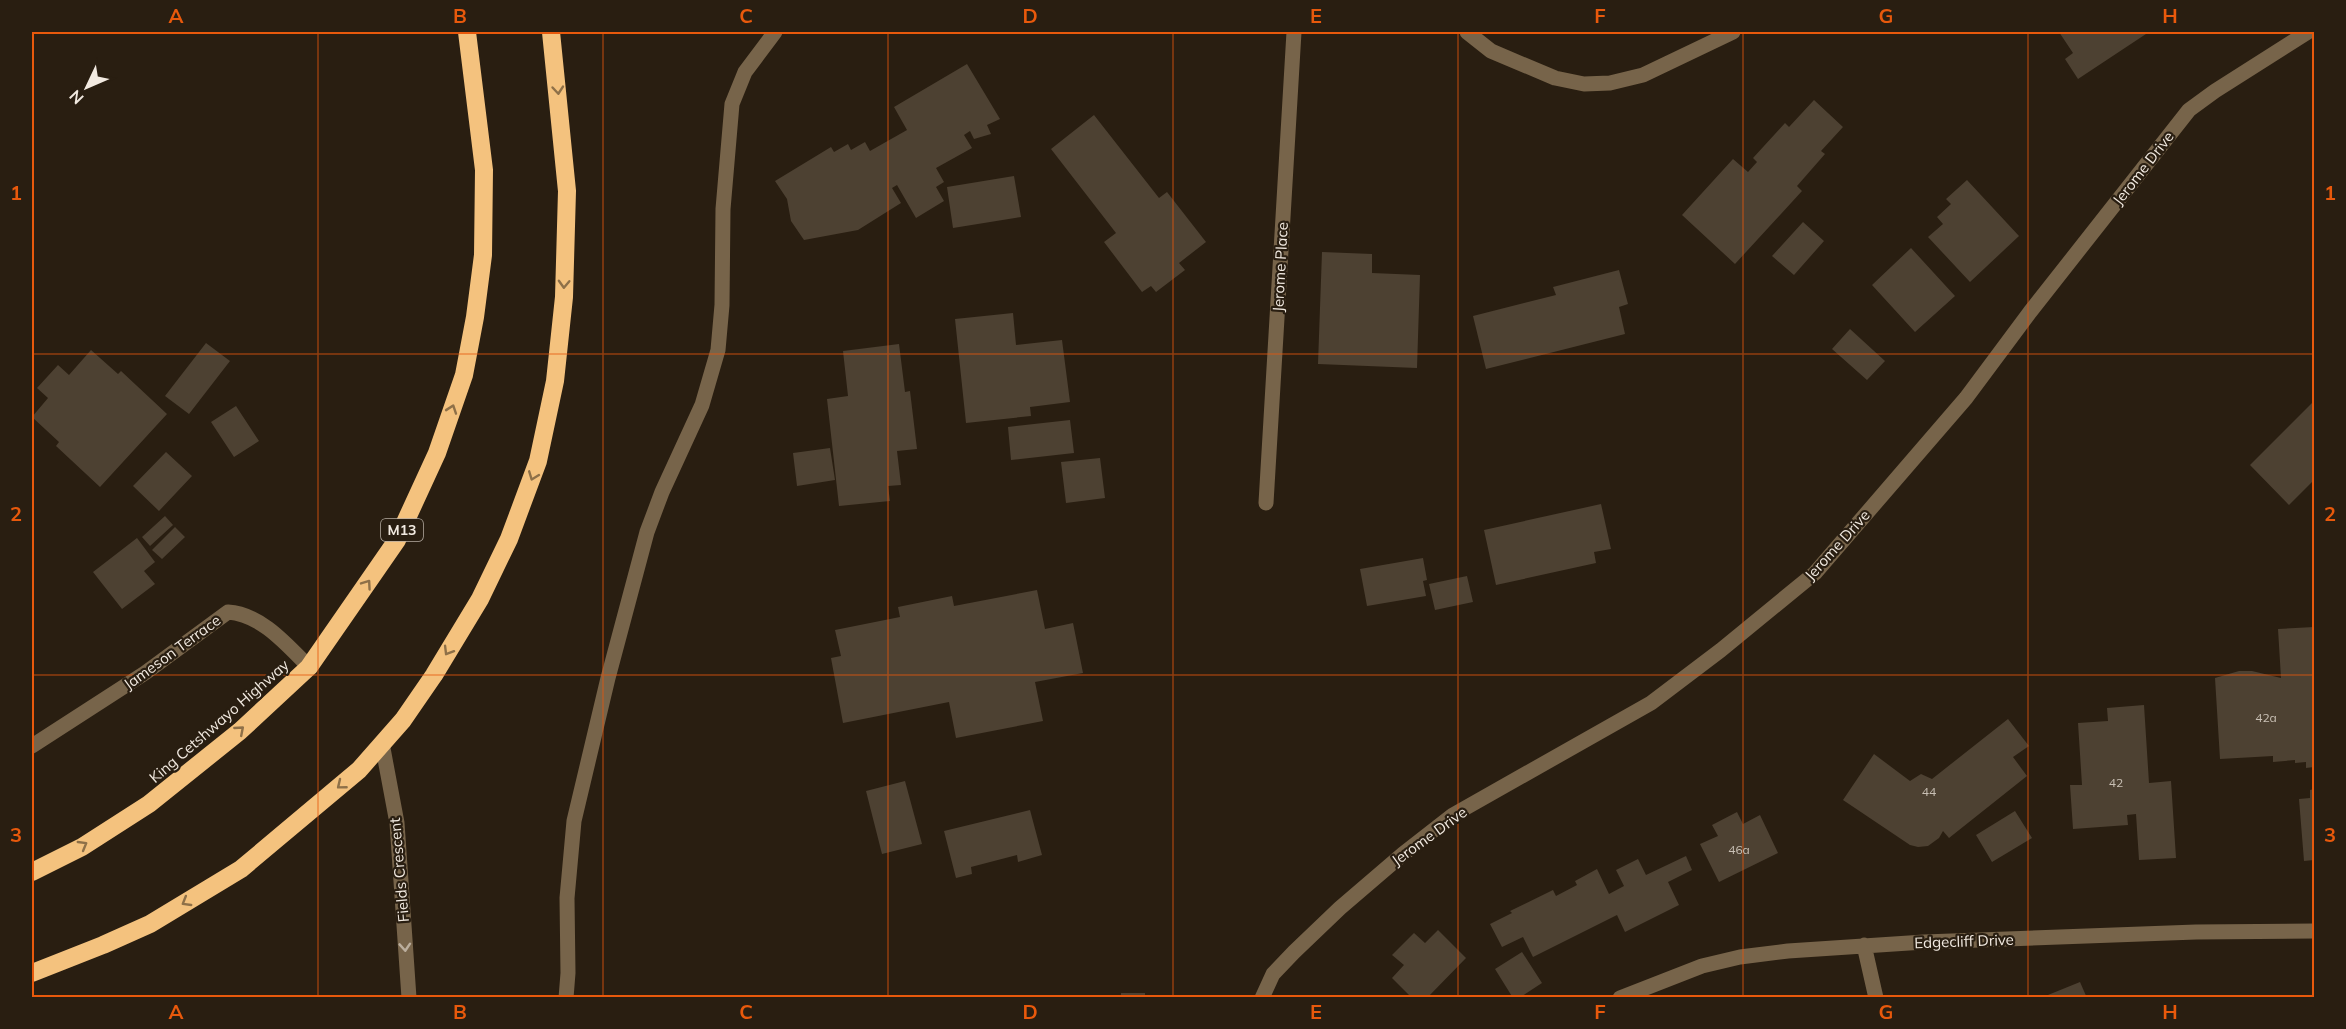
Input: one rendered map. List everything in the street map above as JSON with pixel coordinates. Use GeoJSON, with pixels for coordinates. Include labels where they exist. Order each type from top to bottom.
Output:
{"type":"FeatureCollection","features":[{"type":"Feature","properties":{"kind":"highway","name":"King Cetshwayo Highway"},"geometry":{"type":"LineString","coordinates":[[32,872],[81,847],[149,804],[240,731],[309,667],[397,540],[437,453],[464,375],[476,318],[483,255],[484,170],[467,32]]}},
{"type":"Feature","properties":{"kind":"highway"},"geometry":{"type":"LineString","coordinates":[[32,973],[150,924],[241,869],[359,770],[409,711],[480,599],[509,539],[538,461],[555,381],[564,297],[567,191],[551,32]]}},
{"type":"Feature","properties":{"kind":"street"},"geometry":{"type":"LineString","coordinates":[[566,998],[567,898],[574,821],[608,678],[647,532],[662,492],[702,405],[718,350],[723,283],[723,209],[732,104],[745,72],[775,32]]}},
{"type":"Feature","properties":{"kind":"street","name":"Jerome Place"},"geometry":{"type":"LineString","coordinates":[[1266,503],[1294,32]]}},
{"type":"Feature","properties":{"kind":"street"},"geometry":{"type":"LineString","coordinates":[[1467,32],[1491,51],[1554,78],[1584,84],[1610,83],[1643,75],[1733,32]]}},
{"type":"Feature","properties":{"kind":"street","name":"Jerome Drive"},"geometry":{"type":"LineString","coordinates":[[1262,998],[1273,974],[1294,952],[1340,908],[1453,815],[1651,703],[1721,651],[1815,573],[1966,398],[2030,312],[2189,110],[2308,32]]}},
{"type":"Feature","properties":{"kind":"street","name":"Jameson Terrace"},"geometry":{"type":"LineString","coordinates":[[32,746],[145,674],[228,612],[259,622],[282,640],[309,667]]}},
{"type":"Feature","properties":{"kind":"street","name":"Fields Crescent"},"geometry":{"type":"LineString","coordinates":[[382,743],[397,823],[409,998]]}},
{"type":"Feature","properties":{"kind":"street","name":"Edgecliff Drive"},"geometry":{"type":"LineString","coordinates":[[1620,998],[1702,966],[1740,957],[1788,951],[1864,945],[2196,932],[2314,931]]}},
{"type":"Feature","properties":{"kind":"street"},"geometry":{"type":"LineString","coordinates":[[1864,945],[1876,998]]}},
{"type":"Feature","properties":{"kind":"building"},"geometry":{"type":"Polygon","coordinates":[[[2059,32],[2149,32],[2078,79],[2065,59],[2073,53],[2059,32]]]}},
{"type":"Feature","properties":{"kind":"building"},"geometry":{"type":"Polygon","coordinates":[[[967,64],[1000,119],[987,125],[991,134],[974,139],[970,131],[964,135],[972,148],[936,168],[944,182],[936,187],[944,201],[916,218],[897,185],[892,188],[901,203],[858,230],[804,240],[791,221],[787,199],[775,181],[831,147],[834,152],[848,144],[851,150],[865,142],[870,151],[907,130],[894,107],[967,64]]]}},
{"type":"Feature","properties":{"kind":"building"},"geometry":{"type":"Polygon","coordinates":[[[1814,100],[1843,127],[1821,151],[1825,154],[1797,186],[1802,191],[1735,264],[1682,215],[1733,159],[1748,172],[1757,162],[1753,158],[1785,123],[1789,127],[1814,100]]]}},
{"type":"Feature","properties":{"kind":"building"},"geometry":{"type":"Polygon","coordinates":[[[1094,115],[1159,198],[1167,192],[1206,242],[1179,263],[1185,270],[1156,292],[1151,286],[1142,292],[1104,242],[1116,233],[1051,149],[1094,115]]]}},
{"type":"Feature","properties":{"kind":"building"},"geometry":{"type":"Polygon","coordinates":[[[1014,176],[1021,217],[953,228],[947,187],[1014,176]]]}},
{"type":"Feature","properties":{"kind":"building"},"geometry":{"type":"Polygon","coordinates":[[[1967,180],[2019,236],[1970,282],[1928,237],[1943,224],[1937,217],[1951,204],[1946,199],[1967,180]]]}},
{"type":"Feature","properties":{"kind":"building"},"geometry":{"type":"Polygon","coordinates":[[[1803,222],[1824,241],[1794,275],[1772,256],[1803,222]]]}},
{"type":"Feature","properties":{"kind":"building"},"geometry":{"type":"Polygon","coordinates":[[[1911,248],[1955,296],[1915,332],[1872,285],[1911,248]]]}},
{"type":"Feature","properties":{"kind":"building"},"geometry":{"type":"Polygon","coordinates":[[[1322,252],[1372,254],[1372,273],[1420,275],[1417,368],[1318,364],[1322,252]]]}},
{"type":"Feature","properties":{"kind":"building"},"geometry":{"type":"Polygon","coordinates":[[[1619,270],[1628,304],[1619,307],[1625,334],[1486,369],[1473,316],[1556,295],[1553,287],[1619,270]]]}},
{"type":"Feature","properties":{"kind":"building"},"geometry":{"type":"Polygon","coordinates":[[[1013,313],[1016,345],[1062,340],[1070,402],[1030,407],[1031,416],[966,423],[955,319],[1013,313]]]}},
{"type":"Feature","properties":{"kind":"building"},"geometry":{"type":"Polygon","coordinates":[[[1850,329],[1885,361],[1867,380],[1832,349],[1850,329]]]}},
{"type":"Feature","properties":{"kind":"building"},"geometry":{"type":"Polygon","coordinates":[[[206,343],[230,361],[189,414],[165,396],[206,343]]]}},
{"type":"Feature","properties":{"kind":"building"},"geometry":{"type":"Polygon","coordinates":[[[899,344],[905,392],[910,391],[917,449],[897,451],[901,485],[888,486],[890,501],[839,506],[827,399],[848,396],[843,351],[899,344]]]}},
{"type":"Feature","properties":{"kind":"building"},"geometry":{"type":"Polygon","coordinates":[[[91,350],[118,374],[121,371],[167,414],[100,487],[56,446],[59,442],[32,417],[48,398],[37,388],[58,365],[69,375],[91,350]]]}},
{"type":"Feature","properties":{"kind":"building"},"geometry":{"type":"Polygon","coordinates":[[[2314,401],[2314,480],[2289,505],[2250,465],[2314,401]]]}},
{"type":"Feature","properties":{"kind":"building"},"geometry":{"type":"Polygon","coordinates":[[[236,406],[259,441],[234,457],[211,422],[236,406]]]}},
{"type":"Feature","properties":{"kind":"building"},"geometry":{"type":"Polygon","coordinates":[[[1070,420],[1074,453],[1011,460],[1008,427],[1070,420]]]}},
{"type":"Feature","properties":{"kind":"building"},"geometry":{"type":"Polygon","coordinates":[[[830,448],[835,480],[797,486],[793,453],[830,448]]]}},
{"type":"Feature","properties":{"kind":"building"},"geometry":{"type":"Polygon","coordinates":[[[166,452],[192,476],[159,511],[133,486],[166,452]]]}},
{"type":"Feature","properties":{"kind":"building"},"geometry":{"type":"Polygon","coordinates":[[[1100,458],[1105,498],[1066,503],[1061,462],[1100,458]]]}},
{"type":"Feature","properties":{"kind":"building"},"geometry":{"type":"Polygon","coordinates":[[[1601,504],[1611,549],[1594,552],[1596,563],[1496,585],[1484,530],[1601,504]]]}},
{"type":"Feature","properties":{"kind":"building"},"geometry":{"type":"Polygon","coordinates":[[[165,516],[173,525],[150,546],[142,537],[165,516]]]}},
{"type":"Feature","properties":{"kind":"building"},"geometry":{"type":"Polygon","coordinates":[[[175,527],[185,537],[162,559],[152,550],[175,527]]]}},
{"type":"Feature","properties":{"kind":"building"},"geometry":{"type":"Polygon","coordinates":[[[137,538],[155,562],[144,571],[155,584],[122,609],[93,572],[137,538]]]}},
{"type":"Feature","properties":{"kind":"building"},"geometry":{"type":"Polygon","coordinates":[[[1423,558],[1427,580],[1423,581],[1426,596],[1367,606],[1360,569],[1423,558]]]}},
{"type":"Feature","properties":{"kind":"building"},"geometry":{"type":"Polygon","coordinates":[[[1467,576],[1473,602],[1435,610],[1429,584],[1467,576]]]}},
{"type":"Feature","properties":{"kind":"building"},"geometry":{"type":"Polygon","coordinates":[[[1037,590],[1045,629],[1073,623],[1083,673],[1035,682],[1043,721],[956,738],[949,702],[843,723],[831,658],[841,656],[835,630],[900,617],[898,607],[952,596],[954,606],[1037,590]]]}},
{"type":"Feature","properties":{"kind":"building"},"geometry":{"type":"Polygon","coordinates":[[[2314,627],[2314,767],[2306,768],[2306,762],[2295,763],[2295,760],[2273,762],[2273,756],[2220,759],[2215,678],[2239,671],[2252,671],[2281,678],[2278,629],[2314,627]]]}},
{"type":"Feature","properties":{"kind":"building"},"geometry":{"type":"Polygon","coordinates":[[[2144,705],[2149,783],[2171,781],[2176,858],[2139,860],[2136,814],[2127,815],[2128,825],[2073,829],[2070,785],[2082,785],[2078,723],[2108,721],[2107,708],[2144,705]]]}},
{"type":"Feature","properties":{"kind":"building"},"geometry":{"type":"Polygon","coordinates":[[[2008,719],[2029,746],[2013,757],[2027,776],[1949,838],[1943,831],[1939,838],[1928,846],[1910,845],[1843,800],[1874,754],[1910,781],[1921,774],[1932,779],[2008,719]]]}},
{"type":"Feature","properties":{"kind":"building"},"geometry":{"type":"Polygon","coordinates":[[[905,781],[922,844],[882,854],[866,791],[905,781]]]}},
{"type":"Feature","properties":{"kind":"building"},"geometry":{"type":"Polygon","coordinates":[[[2314,789],[2314,860],[2304,861],[2299,799],[2310,798],[2310,790],[2314,789]]]}},
{"type":"Feature","properties":{"kind":"building"},"geometry":{"type":"Polygon","coordinates":[[[1030,810],[1042,855],[1018,862],[1017,855],[971,867],[972,874],[956,878],[944,831],[1030,810]]]}},
{"type":"Feature","properties":{"kind":"building"},"geometry":{"type":"Polygon","coordinates":[[[2015,811],[2032,838],[1992,862],[1976,835],[2015,811]]]}},
{"type":"Feature","properties":{"kind":"building"},"geometry":{"type":"Polygon","coordinates":[[[1737,812],[1743,824],[1760,815],[1778,853],[1719,882],[1700,844],[1718,836],[1712,825],[1737,812]]]}},
{"type":"Feature","properties":{"kind":"building"},"geometry":{"type":"Polygon","coordinates":[[[1686,856],[1692,870],[1668,882],[1679,905],[1625,932],[1617,915],[1533,957],[1523,937],[1502,947],[1490,924],[1512,913],[1510,911],[1553,890],[1556,896],[1577,885],[1575,881],[1597,869],[1609,894],[1624,886],[1616,870],[1638,859],[1646,875],[1686,856]]]}},
{"type":"Feature","properties":{"kind":"building"},"geometry":{"type":"Polygon","coordinates":[[[1438,930],[1466,958],[1427,998],[1412,998],[1392,978],[1404,965],[1392,955],[1414,933],[1425,943],[1438,930]]]}},
{"type":"Feature","properties":{"kind":"building"},"geometry":{"type":"Polygon","coordinates":[[[1522,952],[1542,983],[1519,998],[1513,998],[1495,969],[1522,952]]]}},
{"type":"Feature","properties":{"kind":"building"},"geometry":{"type":"Polygon","coordinates":[[[2080,982],[2087,998],[2043,998],[2043,997],[2080,982]]]}},
{"type":"Feature","properties":{"kind":"building"},"geometry":{"type":"Polygon","coordinates":[[[1121,993],[1145,993],[1145,998],[1121,998],[1121,993]]]}}]}
